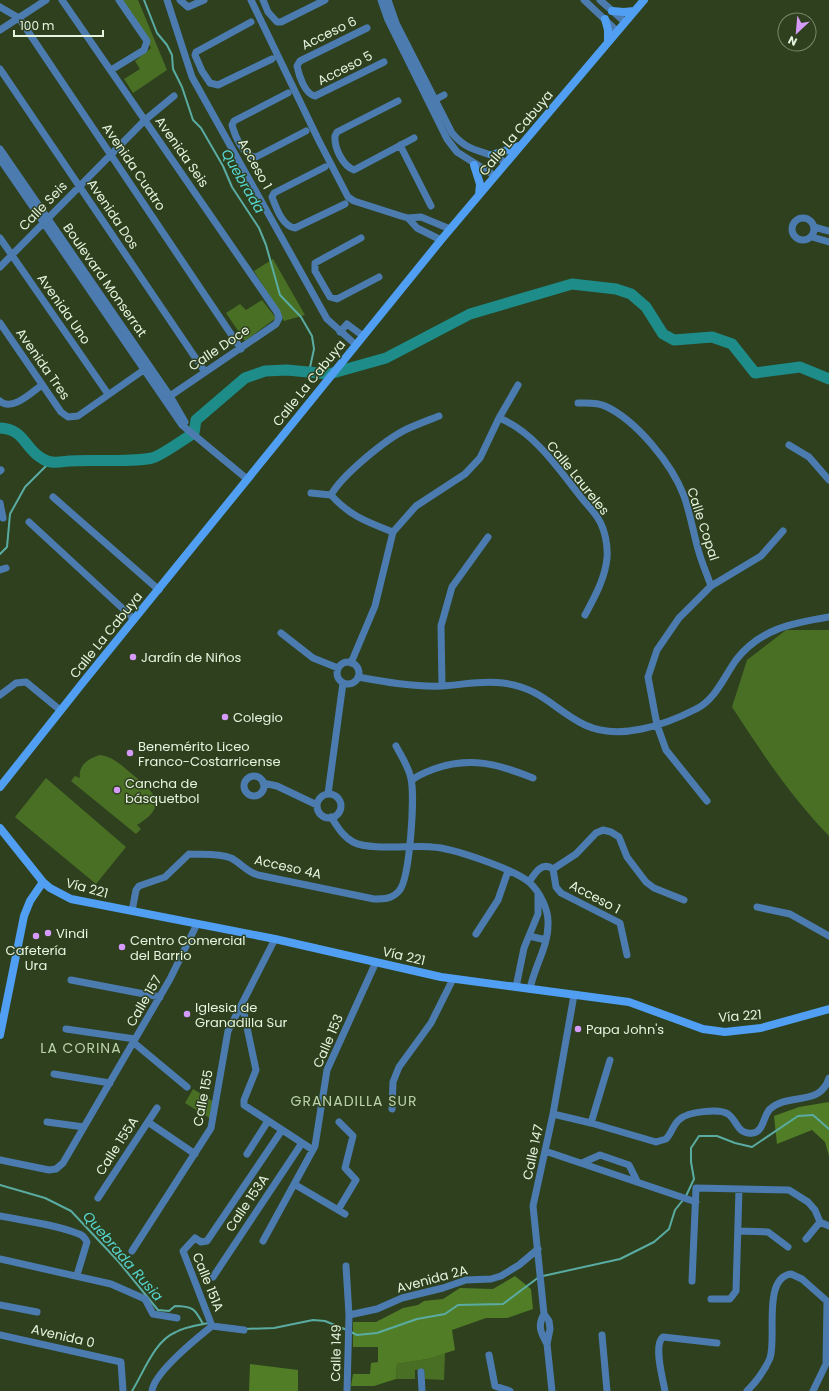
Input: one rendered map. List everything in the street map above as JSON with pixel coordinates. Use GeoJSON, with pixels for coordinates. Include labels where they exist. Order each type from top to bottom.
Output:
{"type":"FeatureCollection","features":[{"type":"Feature","properties":{"kind":"street"},"geometry":{"type":"LineString","coordinates":[[0,30],[46,0]]}},
{"type":"Feature","properties":{"kind":"street","name":"Avenida Seis"},"geometry":{"type":"LineString","coordinates":[[62,0],[277,312],[279,318]]}},
{"type":"Feature","properties":{"kind":"street"},"geometry":{"type":"LineString","coordinates":[[111,70],[144,50],[147,46],[147,41],[119,0]]}},
{"type":"Feature","properties":{"kind":"street","name":"Acceso 1"},"geometry":{"type":"LineString","coordinates":[[167,0],[192,77],[327,319],[356,345]]}},
{"type":"Feature","properties":{"kind":"street"},"geometry":{"type":"LineString","coordinates":[[180,0],[188,7],[204,0]]}},
{"type":"Feature","properties":{"kind":"street"},"geometry":{"type":"LineString","coordinates":[[251,0],[290,90],[327,164],[348,197],[354,201],[408,218],[421,217],[450,229]]}},
{"type":"Feature","properties":{"kind":"street"},"geometry":{"type":"LineString","coordinates":[[262,0],[267,10],[275,20],[281,22],[325,0]]}},
{"type":"Feature","properties":{"kind":"street"},"geometry":{"type":"LineString","coordinates":[[381,0],[388,20],[432,102],[452,133],[458,140],[474,151],[492,155],[506,163]]}},
{"type":"Feature","properties":{"kind":"street"},"geometry":{"type":"LineString","coordinates":[[388,0],[396,23],[447,139],[457,152],[474,165],[495,176]]}},
{"type":"Feature","properties":{"kind":"street"},"geometry":{"type":"LineString","coordinates":[[584,0],[617,31]]}},
{"type":"Feature","properties":{"kind":"street"},"geometry":{"type":"LineString","coordinates":[[600,0],[625,22]]}},
{"type":"Feature","properties":{"kind":"street","name":"Calle La Cabuya"},"geometry":{"type":"LineString","coordinates":[[0,787],[60,710],[159,590],[362,336],[479,194],[644,0]]}},
{"type":"Feature","properties":{"kind":"street","name":"Avenida Cuatro"},"geometry":{"type":"LineString","coordinates":[[0,7],[19,18],[112,154],[241,349]]}},
{"type":"Feature","properties":{"kind":"street"},"geometry":{"type":"LineString","coordinates":[[258,14],[267,10]]}},
{"type":"Feature","properties":{"kind":"street"},"geometry":{"type":"LineString","coordinates":[[612,11],[634,11]]}},
{"type":"Feature","properties":{"kind":"street"},"geometry":{"type":"LineString","coordinates":[[605,19],[608,30],[608,42]]}},
{"type":"Feature","properties":{"kind":"street"},"geometry":{"type":"LineString","coordinates":[[251,22],[196,52],[195,55],[202,71],[210,83],[218,85],[272,59]]}},
{"type":"Feature","properties":{"kind":"street","name":"Acceso 6"},"geometry":{"type":"LineString","coordinates":[[302,82],[297,66],[300,61],[367,28]]}},
{"type":"Feature","properties":{"kind":"street","name":"Acceso 5"},"geometry":{"type":"LineString","coordinates":[[302,82],[308,92],[315,96],[384,62]]}},
{"type":"Feature","properties":{"kind":"street","name":"Avenida Dos"},"geometry":{"type":"LineString","coordinates":[[0,69],[205,372]]}},
{"type":"Feature","properties":{"kind":"street"},"geometry":{"type":"LineString","coordinates":[[192,77],[202,71]]}},
{"type":"Feature","properties":{"kind":"street"},"geometry":{"type":"LineString","coordinates":[[302,82],[234,121],[232,125],[239,143],[248,155],[256,157],[306,131]]}},
{"type":"Feature","properties":{"kind":"street"},"geometry":{"type":"LineString","coordinates":[[432,102],[444,95]]}},
{"type":"Feature","properties":{"kind":"street","name":"Calle Seis"},"geometry":{"type":"LineString","coordinates":[[0,267],[145,120],[174,96]]}},
{"type":"Feature","properties":{"kind":"street"},"geometry":{"type":"LineString","coordinates":[[398,101],[337,132],[334,136],[334,142],[346,164],[354,170],[414,138]]}},
{"type":"Feature","properties":{"kind":"street"},"geometry":{"type":"LineString","coordinates":[[231,147],[239,143]]}},
{"type":"Feature","properties":{"kind":"street"},"geometry":{"type":"LineString","coordinates":[[400,145],[431,206]]}},
{"type":"Feature","properties":{"kind":"street"},"geometry":{"type":"LineString","coordinates":[[492,155],[521,145]]}},
{"type":"Feature","properties":{"kind":"street","name":"Boulevard Monserrat"},"geometry":{"type":"LineString","coordinates":[[0,149],[46,221],[147,368],[182,425],[247,479]]}},
{"type":"Feature","properties":{"kind":"street"},"geometry":{"type":"LineString","coordinates":[[341,156],[274,193],[272,197],[278,212],[288,226],[295,228],[345,204]]}},
{"type":"Feature","properties":{"kind":"street","name":"Boulevard Monserrat"},"geometry":{"type":"LineString","coordinates":[[0,160],[46,221]]}},
{"type":"Feature","properties":{"kind":"street"},"geometry":{"type":"LineString","coordinates":[[474,165],[480,184],[479,194]]}},
{"type":"Feature","properties":{"kind":"street"},"geometry":{"type":"LineString","coordinates":[[270,216],[278,212]]}},
{"type":"Feature","properties":{"kind":"street"},"geometry":{"type":"LineString","coordinates":[[408,218],[417,228],[441,240]]}},
{"type":"Feature","properties":{"kind":"street"},"geometry":{"type":"LineString","coordinates":[[829,231],[814,227],[810,221],[804,218],[797,219],[792,225],[791,232],[795,238],[806,240],[812,237],[829,242]]}},
{"type":"Feature","properties":{"kind":"street"},"geometry":{"type":"LineString","coordinates":[[812,237],[814,227]]}},
{"type":"Feature","properties":{"kind":"street","name":"Avenida Uno"},"geometry":{"type":"LineString","coordinates":[[0,238],[108,394]]}},
{"type":"Feature","properties":{"kind":"street"},"geometry":{"type":"LineString","coordinates":[[361,238],[315,263],[314,271],[330,297],[337,299],[379,277]]}},
{"type":"Feature","properties":{"kind":"street"},"geometry":{"type":"LineString","coordinates":[[309,287],[321,281]]}},
{"type":"Feature","properties":{"kind":"street","name":"Calle Doce"},"geometry":{"type":"LineString","coordinates":[[170,396],[276,324],[279,318]]}},
{"type":"Feature","properties":{"kind":"street","name":"Avenida Tres"},"geometry":{"type":"LineString","coordinates":[[0,323],[61,412],[68,417],[78,416],[108,394]]}},
{"type":"Feature","properties":{"kind":"street"},"geometry":{"type":"LineString","coordinates":[[340,332],[347,324],[362,336]]}},
{"type":"Feature","properties":{"kind":"street"},"geometry":{"type":"LineString","coordinates":[[108,394],[147,368]]}},
{"type":"Feature","properties":{"kind":"street","name":"Boulevard Monserrat"},"geometry":{"type":"LineString","coordinates":[[147,368],[170,396],[187,428]]}},
{"type":"Feature","properties":{"kind":"street"},"geometry":{"type":"LineString","coordinates":[[3,403],[13,404],[42,384]]}},
{"type":"Feature","properties":{"kind":"street"},"geometry":{"type":"LineString","coordinates":[[351,663],[375,606],[393,532],[416,506],[465,474],[480,458],[499,418],[518,385]]}},
{"type":"Feature","properties":{"kind":"street","name":"Calle Copal"},"geometry":{"type":"LineString","coordinates":[[578,403],[604,405],[611,409],[640,432],[670,468],[683,494],[698,550],[711,586]]}},
{"type":"Feature","properties":{"kind":"street"},"geometry":{"type":"LineString","coordinates":[[331,495],[335,486],[370,455],[407,429],[439,416]]}},
{"type":"Feature","properties":{"kind":"street","name":"Calle Laureles"},"geometry":{"type":"LineString","coordinates":[[499,418],[509,422],[531,439],[561,472],[599,520],[606,537],[607,558],[600,586],[585,615]]}},
{"type":"Feature","properties":{"kind":"street"},"geometry":{"type":"LineString","coordinates":[[789,445],[809,457],[829,480]]}},
{"type":"Feature","properties":{"kind":"street"},"geometry":{"type":"LineString","coordinates":[[311,493],[331,495],[343,509],[360,520],[393,532]]}},
{"type":"Feature","properties":{"kind":"street"},"geometry":{"type":"LineString","coordinates":[[53,497],[159,590]]}},
{"type":"Feature","properties":{"kind":"street"},"geometry":{"type":"LineString","coordinates":[[0,503],[3,518]]}},
{"type":"Feature","properties":{"kind":"street"},"geometry":{"type":"LineString","coordinates":[[29,522],[134,619]]}},
{"type":"Feature","properties":{"kind":"street"},"geometry":{"type":"LineString","coordinates":[[707,801],[666,750],[656,725],[648,677],[657,650],[679,618],[711,586],[761,556],[783,531]]}},
{"type":"Feature","properties":{"kind":"street"},"geometry":{"type":"LineString","coordinates":[[442,686],[441,626],[452,587],[488,537]]}},
{"type":"Feature","properties":{"kind":"street"},"geometry":{"type":"LineString","coordinates":[[358,677],[398,684],[442,686],[480,682],[502,682],[522,687],[540,694],[585,725],[601,730],[620,732],[656,725],[697,709],[716,691],[736,660],[762,635],[792,623],[829,618]]}},
{"type":"Feature","properties":{"kind":"street"},"geometry":{"type":"LineString","coordinates":[[280,633],[313,658],[338,668]]}},
{"type":"Feature","properties":{"kind":"street"},"geometry":{"type":"LineString","coordinates":[[328,794],[343,683],[337,675],[338,668],[345,662],[351,663],[357,667],[358,677]]}},
{"type":"Feature","properties":{"kind":"street"},"geometry":{"type":"LineString","coordinates":[[343,683],[353,682],[358,677]]}},
{"type":"Feature","properties":{"kind":"street"},"geometry":{"type":"LineString","coordinates":[[0,696],[16,683],[26,682],[60,710]]}},
{"type":"Feature","properties":{"kind":"street"},"geometry":{"type":"LineString","coordinates":[[396,746],[412,780],[411,846]]}},
{"type":"Feature","properties":{"kind":"street"},"geometry":{"type":"LineString","coordinates":[[412,780],[418,775],[446,765],[460,763],[484,763],[507,767],[533,778]]}},
{"type":"Feature","properties":{"kind":"street"},"geometry":{"type":"LineString","coordinates":[[263,783],[277,786],[317,805],[321,815],[331,817],[338,814],[341,806],[338,799],[328,794]]}},
{"type":"Feature","properties":{"kind":"street"},"geometry":{"type":"LineString","coordinates":[[317,805],[322,797],[328,794]]}},
{"type":"Feature","properties":{"kind":"street"},"geometry":{"type":"LineString","coordinates":[[331,817],[342,833],[353,842],[368,846],[434,847],[464,853],[508,871],[528,882],[538,892],[545,906],[549,924],[546,940],[533,973],[530,989]]}},
{"type":"Feature","properties":{"kind":"street","name":"Vía 221"},"geometry":{"type":"LineString","coordinates":[[0,828],[43,882],[50,888],[70,898],[275,939],[454,979],[628,1002],[703,1029],[725,1032],[761,1028],[829,1009]]}},
{"type":"Feature","properties":{"kind":"street"},"geometry":{"type":"LineString","coordinates":[[528,882],[537,870],[546,866],[553,869],[576,854],[596,833],[603,830],[611,832],[619,837],[627,857],[646,882],[654,888],[684,900]]}},
{"type":"Feature","properties":{"kind":"street","name":"Acceso 4A"},"geometry":{"type":"LineString","coordinates":[[132,911],[136,890],[139,886],[165,877],[189,854],[221,855],[230,858],[251,873],[258,875],[374,899],[386,899],[400,890],[406,878],[411,846]]}},
{"type":"Feature","properties":{"kind":"street","name":"Acceso 1"},"geometry":{"type":"LineString","coordinates":[[553,869],[556,887],[561,893],[620,923],[627,955]]}},
{"type":"Feature","properties":{"kind":"street"},"geometry":{"type":"LineString","coordinates":[[476,934],[498,900],[508,871]]}},
{"type":"Feature","properties":{"kind":"street"},"geometry":{"type":"LineString","coordinates":[[0,1035],[3,1003],[24,916],[30,900],[43,882]]}},
{"type":"Feature","properties":{"kind":"street"},"geometry":{"type":"LineString","coordinates":[[516,987],[524,948],[538,914],[538,892]]}},
{"type":"Feature","properties":{"kind":"street"},"geometry":{"type":"LineString","coordinates":[[757,906],[790,914],[829,936]]}},
{"type":"Feature","properties":{"kind":"street","name":"Calle 157"},"geometry":{"type":"LineString","coordinates":[[0,1160],[49,1170],[56,1169],[63,1163],[160,997],[197,924]]}},
{"type":"Feature","properties":{"kind":"street"},"geometry":{"type":"LineString","coordinates":[[528,936],[546,940]]}},
{"type":"Feature","properties":{"kind":"street","name":"Calle 155"},"geometry":{"type":"LineString","coordinates":[[132,1251],[211,1128],[228,1031],[275,939]]}},
{"type":"Feature","properties":{"kind":"street","name":"Calle 153"},"geometry":{"type":"LineString","coordinates":[[263,1241],[313,1150],[316,1141],[327,1070],[376,962]]}},
{"type":"Feature","properties":{"kind":"street"},"geometry":{"type":"LineString","coordinates":[[392,1109],[393,1082],[399,1067],[431,1023],[454,979]]}},
{"type":"Feature","properties":{"kind":"street"},"geometry":{"type":"LineString","coordinates":[[71,980],[160,997]]}},
{"type":"Feature","properties":{"kind":"street","name":"Calle 147"},"geometry":{"type":"LineString","coordinates":[[552,1391],[547,1344],[541,1333],[539,1325],[544,1314],[533,1206],[545,1151],[574,995]]}},
{"type":"Feature","properties":{"kind":"street"},"geometry":{"type":"LineString","coordinates":[[242,1004],[256,1070],[243,1102],[245,1106],[313,1150]]}},
{"type":"Feature","properties":{"kind":"street"},"geometry":{"type":"LineString","coordinates":[[66,1028],[134,1040],[187,1087]]}},
{"type":"Feature","properties":{"kind":"street"},"geometry":{"type":"LineString","coordinates":[[591,1123],[610,1060]]}},
{"type":"Feature","properties":{"kind":"street"},"geometry":{"type":"LineString","coordinates":[[54,1074],[110,1083]]}},
{"type":"Feature","properties":{"kind":"street"},"geometry":{"type":"LineString","coordinates":[[552,1114],[591,1123],[651,1141],[660,1141],[668,1138],[676,1123],[686,1115],[717,1111],[727,1114],[739,1130],[754,1133],[761,1127],[770,1109],[820,1093],[824,1089],[829,1078]]}},
{"type":"Feature","properties":{"kind":"street","name":"Calle 155A"},"geometry":{"type":"LineString","coordinates":[[98,1198],[156,1108]]}},
{"type":"Feature","properties":{"kind":"street"},"geometry":{"type":"LineString","coordinates":[[247,1154],[268,1121]]}},
{"type":"Feature","properties":{"kind":"street"},"geometry":{"type":"LineString","coordinates":[[47,1122],[84,1127]]}},
{"type":"Feature","properties":{"kind":"street"},"geometry":{"type":"LineString","coordinates":[[148,1122],[195,1154]]}},
{"type":"Feature","properties":{"kind":"street"},"geometry":{"type":"LineString","coordinates":[[338,1210],[356,1180],[345,1168],[353,1136],[339,1122]]}},
{"type":"Feature","properties":{"kind":"street","name":"Calle 151A"},"geometry":{"type":"LineString","coordinates":[[152,1391],[157,1377],[212,1326],[183,1251],[195,1238],[201,1242],[207,1241],[282,1130]]}},
{"type":"Feature","properties":{"kind":"street","name":"Calle 153A"},"geometry":{"type":"LineString","coordinates":[[213,1277],[302,1143]]}},
{"type":"Feature","properties":{"kind":"street"},"geometry":{"type":"LineString","coordinates":[[545,1151],[696,1202]]}},
{"type":"Feature","properties":{"kind":"street"},"geometry":{"type":"LineString","coordinates":[[582,1164],[600,1155],[629,1165],[637,1181]]}},
{"type":"Feature","properties":{"kind":"street"},"geometry":{"type":"LineString","coordinates":[[294,1184],[345,1214]]}},
{"type":"Feature","properties":{"kind":"street"},"geometry":{"type":"LineString","coordinates":[[692,1281],[696,1188],[789,1190],[808,1202],[816,1210],[820,1222],[829,1226]]}},
{"type":"Feature","properties":{"kind":"street"},"geometry":{"type":"LineString","coordinates":[[710,1298],[730,1299],[736,1291],[740,1190]]}},
{"type":"Feature","properties":{"kind":"street"},"geometry":{"type":"LineString","coordinates":[[0,1216],[80,1234],[85,1237],[87,1242],[77,1275]]}},
{"type":"Feature","properties":{"kind":"street"},"geometry":{"type":"LineString","coordinates":[[806,1239],[820,1222]]}},
{"type":"Feature","properties":{"kind":"street"},"geometry":{"type":"LineString","coordinates":[[738,1231],[768,1232],[788,1247]]}},
{"type":"Feature","properties":{"kind":"street","name":"Avenida 2A"},"geometry":{"type":"LineString","coordinates":[[349,1315],[378,1309],[402,1298],[444,1288],[466,1280],[491,1279],[501,1276],[519,1265],[538,1249]]}},
{"type":"Feature","properties":{"kind":"street"},"geometry":{"type":"LineString","coordinates":[[0,1259],[77,1275],[114,1285],[145,1299],[154,1314],[177,1318]]}},
{"type":"Feature","properties":{"kind":"street","name":"Calle 149"},"geometry":{"type":"LineString","coordinates":[[346,1266],[349,1315],[348,1391]]}},
{"type":"Feature","properties":{"kind":"street"},"geometry":{"type":"LineString","coordinates":[[747,1391],[756,1382],[770,1358],[773,1341],[773,1298],[778,1282],[787,1275],[795,1275],[802,1279],[828,1303],[827,1365],[813,1391]]}},
{"type":"Feature","properties":{"kind":"street"},"geometry":{"type":"LineString","coordinates":[[0,1305],[37,1312]]}},
{"type":"Feature","properties":{"kind":"street"},"geometry":{"type":"LineString","coordinates":[[212,1326],[244,1330]]}},
{"type":"Feature","properties":{"kind":"street","name":"Avenida 0"},"geometry":{"type":"LineString","coordinates":[[0,1335],[121,1362],[123,1391]]}},
{"type":"Feature","properties":{"kind":"street"},"geometry":{"type":"LineString","coordinates":[[602,1335],[606,1391]]}},
{"type":"Feature","properties":{"kind":"street"},"geometry":{"type":"LineString","coordinates":[[665,1391],[658,1349],[663,1337],[717,1343]]}},
{"type":"Feature","properties":{"kind":"street"},"geometry":{"type":"LineString","coordinates":[[489,1356],[495,1386],[510,1391]]}},
{"type":"Feature","properties":{"kind":"street"},"geometry":{"type":"LineString","coordinates":[[421,1372],[422,1391]]}},
{"type":"Feature","properties":{"kind":"green space"},"geometry":{"type":"Polygon","coordinates":[[[122,0],[138,0],[167,70],[133,93],[124,79],[140,69],[135,61],[151,48],[122,0]]]}},
{"type":"Feature","properties":{"kind":"green space"},"geometry":{"type":"Polygon","coordinates":[[[273,259],[305,315],[284,321],[254,271],[273,259]]]}},
{"type":"Feature","properties":{"kind":"green space"},"geometry":{"type":"Polygon","coordinates":[[[262,300],[276,318],[245,341],[226,313],[240,304],[246,310],[262,300]]]}},
{"type":"Feature","properties":{"kind":"green space"},"geometry":{"type":"Polygon","coordinates":[[[786,630],[829,630],[829,836],[802,806],[766,758],[732,707],[747,660],[786,630]]]}},
{"type":"Feature","properties":{"kind":"green space"},"geometry":{"type":"Polygon","coordinates":[[[100,755],[110,758],[121,765],[147,787],[155,799],[156,805],[153,811],[147,818],[137,825],[141,829],[136,834],[71,781],[75,776],[80,778],[81,769],[88,760],[100,755]]]}},
{"type":"Feature","properties":{"kind":"green space"},"geometry":{"type":"Polygon","coordinates":[[[46,778],[126,847],[96,884],[15,817],[46,778]]]}},
{"type":"Feature","properties":{"kind":"green space"},"geometry":{"type":"Polygon","coordinates":[[[193,1089],[214,1102],[211,1119],[185,1103],[193,1089]]]}},
{"type":"Feature","properties":{"kind":"green space"},"geometry":{"type":"Polygon","coordinates":[[[829,1102],[829,1156],[825,1142],[812,1130],[777,1144],[774,1116],[799,1107],[829,1102]]]}},
{"type":"Feature","properties":{"kind":"green space"},"geometry":{"type":"Polygon","coordinates":[[[515,1276],[531,1289],[533,1309],[507,1318],[486,1318],[452,1330],[455,1350],[427,1359],[397,1364],[396,1379],[374,1386],[351,1386],[353,1374],[370,1374],[371,1363],[378,1362],[378,1347],[353,1347],[353,1322],[376,1322],[403,1308],[418,1305],[424,1301],[443,1299],[460,1288],[493,1289],[515,1276]]]}},
{"type":"Feature","properties":{"kind":"green space"},"geometry":{"type":"Polygon","coordinates":[[[445,1352],[444,1380],[425,1379],[424,1369],[415,1370],[415,1379],[396,1379],[397,1364],[427,1359],[445,1352]]]}},
{"type":"Feature","properties":{"kind":"green space"},"geometry":{"type":"Polygon","coordinates":[[[250,1364],[298,1370],[298,1391],[249,1391],[250,1364]]]}},
{"type":"Feature","properties":{"kind":"waterway","name":"Quebrada"},"geometry":{"type":"LineString","coordinates":[[144,0],[157,33],[167,45],[172,55],[173,69],[182,87],[193,120],[201,128],[223,166],[232,187],[259,228],[266,245],[280,295],[301,317],[312,336],[314,349],[309,372]]}},
{"type":"Feature","properties":{"kind":"waterway"},"geometry":{"type":"LineString","coordinates":[[0,428],[15,432],[37,455],[49,462],[133,460],[156,457],[194,433],[196,420],[245,378],[265,371],[287,370],[329,374],[386,358],[470,314],[572,284],[616,289],[631,294],[646,307],[663,334],[674,340],[712,337],[732,344],[755,373],[800,367],[829,379]]}},
{"type":"Feature","properties":{"kind":"waterway"},"geometry":{"type":"LineString","coordinates":[[0,554],[7,547],[10,514],[25,487],[50,462]]}},
{"type":"Feature","properties":{"kind":"waterway"},"geometry":{"type":"LineString","coordinates":[[686,1196],[694,1179],[691,1162],[691,1148],[699,1136],[717,1136],[735,1143],[752,1147],[798,1116],[813,1115],[829,1129]]}},
{"type":"Feature","properties":{"kind":"waterway","name":"Quebrada Rusia"},"geometry":{"type":"LineString","coordinates":[[0,1185],[45,1198],[71,1211],[118,1261],[158,1310],[169,1311],[175,1306],[190,1308],[193,1309],[198,1315],[203,1324]]}},
{"type":"Feature","properties":{"kind":"waterway"},"geometry":{"type":"LineString","coordinates":[[543,1276],[620,1259],[654,1242],[669,1229],[675,1210],[683,1200]]}},
{"type":"Feature","properties":{"kind":"waterway"},"geometry":{"type":"LineString","coordinates":[[351,1332],[357,1335],[377,1333],[417,1319],[445,1314],[458,1305],[503,1304],[539,1277]]}},
{"type":"Feature","properties":{"kind":"waterway"},"geometry":{"type":"LineString","coordinates":[[244,1329],[274,1328],[313,1320],[325,1321],[347,1330]]}},
{"type":"Feature","properties":{"kind":"waterway"},"geometry":{"type":"LineString","coordinates":[[132,1391],[150,1358],[168,1336],[192,1326],[209,1323]]}},
{"type":"Feature","properties":{"kind":"place","name":"Jardín de Niños"},"geometry":{"type":"Point","coordinates":[133,657]}},
{"type":"Feature","properties":{"kind":"place","name":"Colegio"},"geometry":{"type":"Point","coordinates":[225,717]}},
{"type":"Feature","properties":{"kind":"place","name":"Benemérito Liceo Franco-Costarricense"},"geometry":{"type":"Point","coordinates":[130,753]}},
{"type":"Feature","properties":{"kind":"place","name":"Cancha de básquetbol"},"geometry":{"type":"Point","coordinates":[117,790]}},
{"type":"Feature","properties":{"kind":"place","name":"Vindi"},"geometry":{"type":"Point","coordinates":[48,933]}},
{"type":"Feature","properties":{"kind":"place","name":"Cafetería Ura"},"geometry":{"type":"Point","coordinates":[36,936]}},
{"type":"Feature","properties":{"kind":"place","name":"Centro Comercial del Barrio"},"geometry":{"type":"Point","coordinates":[122,947]}},
{"type":"Feature","properties":{"kind":"place","name":"Iglesia de Granadilla Sur"},"geometry":{"type":"Point","coordinates":[187,1014]}},
{"type":"Feature","properties":{"kind":"place","name":"Papa John's"},"geometry":{"type":"Point","coordinates":[578,1029]}},
{"type":"Feature","properties":{"kind":"district","name":"LA CORINA"},"geometry":{"type":"Point","coordinates":[81,1048]}},
{"type":"Feature","properties":{"kind":"district","name":"GRANADILLA SUR"},"geometry":{"type":"Point","coordinates":[354,1101]}}]}
